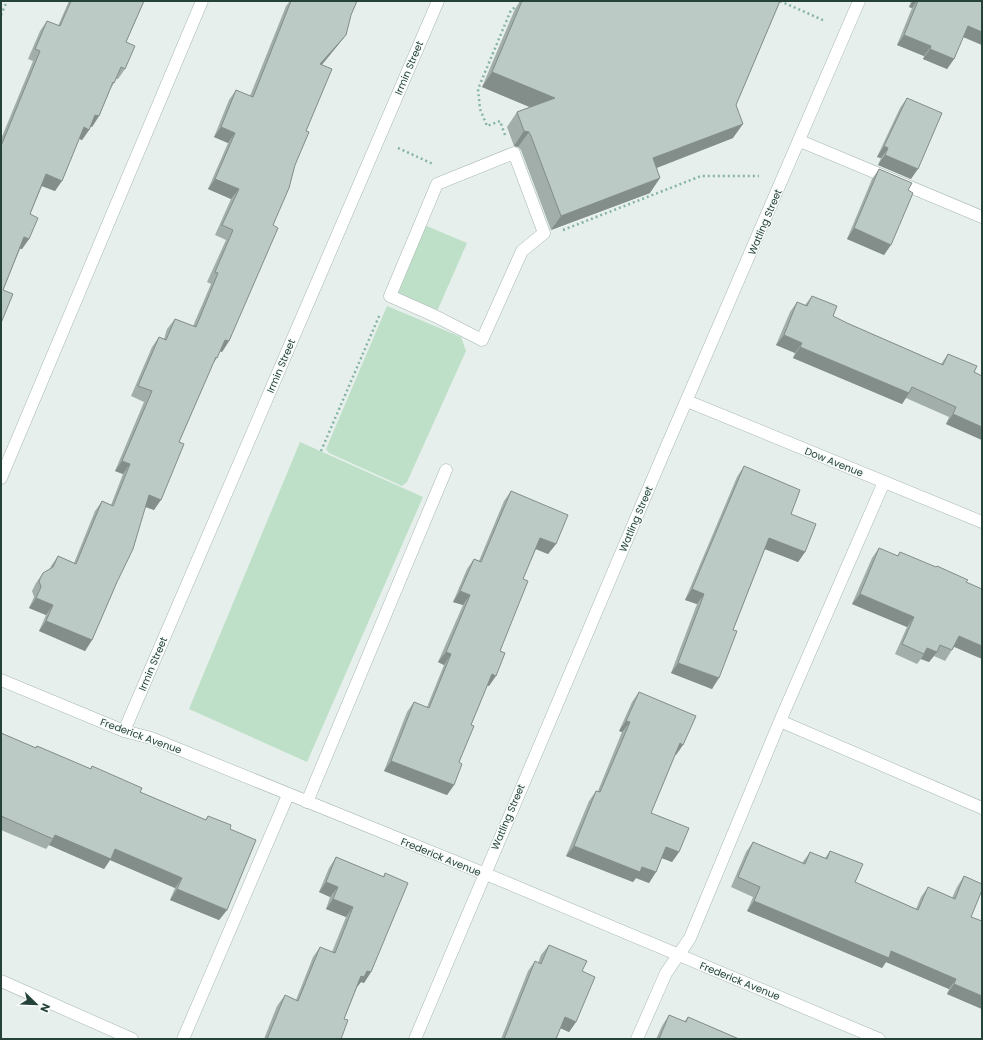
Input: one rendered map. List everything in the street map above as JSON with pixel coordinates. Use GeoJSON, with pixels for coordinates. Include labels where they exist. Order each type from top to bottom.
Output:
{"type":"FeatureCollection","features":[{"type":"Feature","properties":{"kind":"street"},"geometry":{"type":"LineString","coordinates":[[1,478],[202,1]]}},
{"type":"Feature","properties":{"kind":"street","name":"Irmin Street"},"geometry":{"type":"LineString","coordinates":[[124,731],[438,1]]}},
{"type":"Feature","properties":{"kind":"street","name":"Watling Street"},"geometry":{"type":"LineString","coordinates":[[415,1039],[484,874],[859,1]]}},
{"type":"Feature","properties":{"kind":"street"},"geometry":{"type":"LineString","coordinates":[[800,141],[982,217]]}},
{"type":"Feature","properties":{"kind":"street"},"geometry":{"type":"LineString","coordinates":[[514,153],[544,233],[534,241],[522,251],[482,340],[436,316],[390,296],[437,184],[514,153]]}},
{"type":"Feature","properties":{"kind":"street","name":"Dow Avenue"},"geometry":{"type":"LineString","coordinates":[[687,401],[982,522]]}},
{"type":"Feature","properties":{"kind":"street"},"geometry":{"type":"LineString","coordinates":[[307,802],[446,470]]}},
{"type":"Feature","properties":{"kind":"street"},"geometry":{"type":"LineString","coordinates":[[637,1039],[666,973],[690,938],[780,721],[884,482]]}},
{"type":"Feature","properties":{"kind":"street","name":"Frederick Avenue"},"geometry":{"type":"LineString","coordinates":[[1,680],[124,731],[151,738],[484,874],[880,1039]]}},
{"type":"Feature","properties":{"kind":"street"},"geometry":{"type":"LineString","coordinates":[[780,721],[982,808]]}},
{"type":"Feature","properties":{"kind":"street"},"geometry":{"type":"LineString","coordinates":[[183,1039],[288,795]]}},
{"type":"Feature","properties":{"kind":"street"},"geometry":{"type":"LineString","coordinates":[[1,981],[132,1039]]}},
{"type":"Feature","properties":{"kind":"path"},"geometry":{"type":"LineString","coordinates":[[1,15],[7,1]]}},
{"type":"Feature","properties":{"kind":"path"},"geometry":{"type":"LineString","coordinates":[[780,1],[825,21]]}},
{"type":"Feature","properties":{"kind":"path"},"geometry":{"type":"LineString","coordinates":[[506,138],[500,121],[487,126],[480,109],[478,89],[511,10],[522,4]]}},
{"type":"Feature","properties":{"kind":"path"},"geometry":{"type":"LineString","coordinates":[[398,148],[437,166]]}},
{"type":"Feature","properties":{"kind":"path"},"geometry":{"type":"LineString","coordinates":[[534,241],[701,176],[759,176]]}},
{"type":"Feature","properties":{"kind":"green space"},"geometry":{"type":"Polygon","coordinates":[[[422,224],[467,243],[435,316],[390,296],[422,224]]]}},
{"type":"Feature","properties":{"kind":"green space"},"geometry":{"type":"Polygon","coordinates":[[[387,306],[461,337],[466,351],[407,482],[402,486],[329,453],[326,449],[387,306]]]}},
{"type":"Feature","properties":{"kind":"green space"},"geometry":{"type":"Polygon","coordinates":[[[300,442],[423,497],[307,762],[189,709],[300,442]]]}},
{"type":"Feature","properties":{"kind":"building"},"geometry":{"type":"Polygon","coordinates":[[[71,1],[144,1],[126,42],[135,46],[125,69],[121,67],[114,83],[113,82],[99,116],[95,115],[89,130],[84,127],[62,181],[46,174],[30,214],[38,218],[29,239],[24,237],[3,290],[13,294],[1,323],[1,146],[40,51],[35,49],[47,21],[60,26],[71,1]]]}},
{"type":"Feature","properties":{"kind":"building"},"geometry":{"type":"Polygon","coordinates":[[[291,1],[357,1],[351,15],[346,35],[320,64],[332,69],[306,131],[309,132],[295,165],[289,188],[273,225],[278,228],[229,341],[225,340],[217,358],[216,357],[179,442],[184,444],[161,500],[149,495],[133,549],[92,640],[46,621],[53,605],[36,598],[41,587],[39,581],[43,573],[53,567],[58,556],[76,564],[102,501],[113,506],[130,464],[122,461],[152,391],[138,386],[159,337],[166,340],[175,319],[196,327],[218,273],[215,272],[233,230],[222,225],[239,189],[215,179],[235,133],[221,127],[236,90],[253,97],[291,1]]]}},
{"type":"Feature","properties":{"kind":"building"},"geometry":{"type":"Polygon","coordinates":[[[522,1],[780,1],[736,105],[743,124],[653,158],[660,178],[561,216],[531,136],[529,132],[524,131],[517,112],[555,98],[492,72],[522,1]]]}},
{"type":"Feature","properties":{"kind":"building"},"geometry":{"type":"Polygon","coordinates":[[[918,1],[982,1],[982,32],[968,26],[954,59],[930,49],[931,46],[904,35],[918,1]]]}},
{"type":"Feature","properties":{"kind":"building"},"geometry":{"type":"Polygon","coordinates":[[[907,98],[942,113],[918,169],[885,155],[888,148],[884,146],[907,98]]]}},
{"type":"Feature","properties":{"kind":"building"},"geometry":{"type":"Polygon","coordinates":[[[879,169],[912,183],[908,190],[913,193],[891,245],[854,228],[879,169]]]}},
{"type":"Feature","properties":{"kind":"building"},"geometry":{"type":"Polygon","coordinates":[[[812,296],[837,306],[833,316],[943,365],[948,354],[977,366],[974,372],[982,376],[982,427],[953,414],[956,407],[912,387],[909,393],[800,347],[802,343],[784,335],[797,302],[807,306],[812,296]]]}},
{"type":"Feature","properties":{"kind":"building"},"geometry":{"type":"Polygon","coordinates":[[[744,466],[800,490],[791,514],[816,524],[805,552],[769,538],[733,630],[737,631],[719,678],[678,663],[704,594],[692,589],[744,466]]]}},
{"type":"Feature","properties":{"kind":"building"},"geometry":{"type":"Polygon","coordinates":[[[511,491],[568,515],[556,544],[540,538],[523,579],[528,581],[500,651],[505,653],[496,676],[492,674],[471,725],[474,726],[459,762],[462,764],[454,785],[391,761],[414,702],[429,708],[451,654],[446,652],[470,595],[460,591],[474,559],[481,562],[511,491]]]}},
{"type":"Feature","properties":{"kind":"building"},"geometry":{"type":"Polygon","coordinates":[[[879,548],[898,556],[900,552],[936,567],[937,566],[968,580],[966,582],[982,589],[982,646],[959,636],[952,650],[940,645],[937,652],[927,648],[924,654],[902,644],[914,617],[860,594],[879,548]]]}},
{"type":"Feature","properties":{"kind":"building"},"geometry":{"type":"Polygon","coordinates":[[[639,692],[696,716],[683,745],[680,743],[651,813],[689,828],[679,852],[666,847],[656,872],[642,867],[640,872],[574,846],[596,791],[600,792],[630,722],[626,721],[639,692]]]}},
{"type":"Feature","properties":{"kind":"building"},"geometry":{"type":"Polygon","coordinates":[[[1,733],[36,748],[37,746],[91,769],[92,766],[142,788],[140,792],[206,820],[208,816],[231,825],[230,829],[256,840],[227,910],[177,889],[182,878],[115,849],[111,859],[55,835],[53,839],[1,816],[1,733]]]}},
{"type":"Feature","properties":{"kind":"building"},"geometry":{"type":"Polygon","coordinates":[[[753,842],[805,864],[810,852],[827,859],[830,851],[863,864],[855,882],[918,910],[928,887],[955,899],[964,876],[982,884],[982,890],[971,917],[982,921],[982,996],[954,984],[956,979],[891,951],[889,958],[754,901],[760,887],[738,877],[753,842]]]}},
{"type":"Feature","properties":{"kind":"building"},"geometry":{"type":"Polygon","coordinates":[[[336,857],[384,877],[385,873],[408,883],[371,972],[367,971],[364,977],[361,976],[344,1019],[348,1020],[341,1039],[267,1039],[285,995],[298,1001],[320,947],[335,953],[353,907],[333,899],[338,887],[326,882],[336,857]]]}},
{"type":"Feature","properties":{"kind":"building"},"geometry":{"type":"Polygon","coordinates":[[[549,945],[587,961],[582,971],[595,977],[576,1022],[565,1017],[556,1039],[504,1039],[535,961],[541,964],[549,945]]]}},
{"type":"Feature","properties":{"kind":"building"},"geometry":{"type":"Polygon","coordinates":[[[669,1015],[686,1022],[688,1017],[739,1039],[659,1039],[669,1015]]]}}]}
